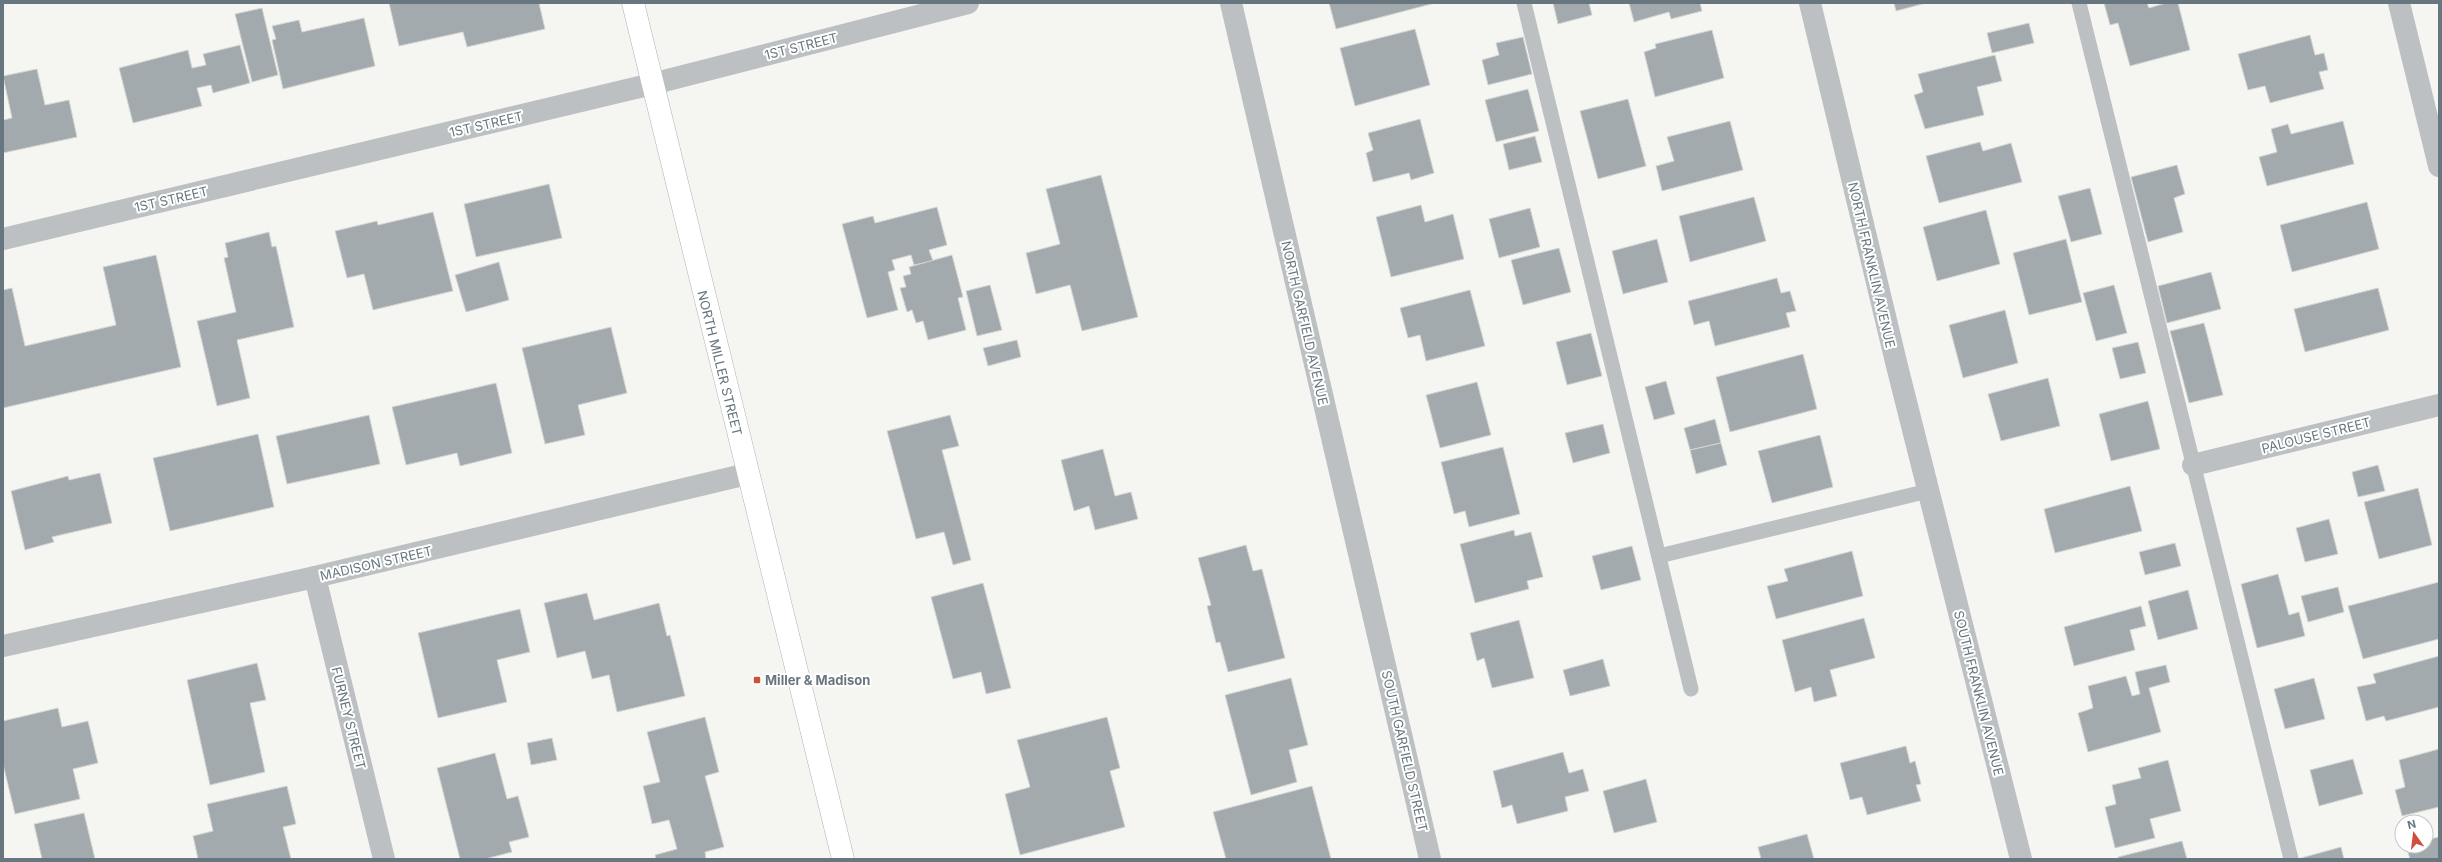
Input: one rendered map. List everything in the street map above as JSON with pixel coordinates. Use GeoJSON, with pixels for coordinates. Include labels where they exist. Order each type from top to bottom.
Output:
{"type":"FeatureCollection","features":[{"type":"Feature","properties":{"kind":"main road","name":"NORTH MILLER STREET"},"geometry":{"type":"LineString","coordinates":[[633,3],[747,474],[843,859]]}},
{"type":"Feature","properties":{"kind":"street","name":"1ST STREET"},"geometry":{"type":"LineString","coordinates":[[3,239],[652,84],[941,6],[968,3]]}},
{"type":"Feature","properties":{"kind":"street","name":"NORTH GARFIELD AVENUE"},"geometry":{"type":"LineString","coordinates":[[1231,3],[1380,643]]}},
{"type":"Feature","properties":{"kind":"street","name":"NORTH FRANKLIN AVENUE"},"geometry":{"type":"LineString","coordinates":[[1810,3],[1937,527]]}},
{"type":"Feature","properties":{"kind":"street"},"geometry":{"type":"LineString","coordinates":[[2399,3],[2439,166]]}},
{"type":"Feature","properties":{"kind":"street","name":"PALOUSE STREET"},"geometry":{"type":"LineString","coordinates":[[2193,465],[2439,405]]}},
{"type":"Feature","properties":{"kind":"street","name":"MADISON STREET"},"geometry":{"type":"LineString","coordinates":[[3,646],[315,577],[747,474]]}},
{"type":"Feature","properties":{"kind":"street","name":"SOUTH FRANKLIN AVENUE"},"geometry":{"type":"LineString","coordinates":[[1937,527],[2021,859]]}},
{"type":"Feature","properties":{"kind":"street","name":"FURNEY STREET"},"geometry":{"type":"LineString","coordinates":[[315,577],[384,859]]}},
{"type":"Feature","properties":{"kind":"street","name":"SOUTH GARFIELD STREET"},"geometry":{"type":"LineString","coordinates":[[1380,643],[1430,859]]}},
{"type":"Feature","properties":{"kind":"lane"},"geometry":{"type":"LineString","coordinates":[[1524,3],[1691,689]]}},
{"type":"Feature","properties":{"kind":"lane"},"geometry":{"type":"LineString","coordinates":[[2079,3],[2291,859]]}},
{"type":"Feature","properties":{"kind":"lane"},"geometry":{"type":"LineString","coordinates":[[1659,556],[1928,491]]}},
{"type":"Feature","properties":{"kind":"building"},"geometry":{"type":"Polygon","coordinates":[[[389,3],[539,3],[545,29],[467,47],[463,32],[399,46],[389,3]]]}},
{"type":"Feature","properties":{"kind":"building"},"geometry":{"type":"Polygon","coordinates":[[[1329,3],[1435,3],[1336,29],[1329,3]]]}},
{"type":"Feature","properties":{"kind":"building"},"geometry":{"type":"Polygon","coordinates":[[[1553,3],[1589,3],[1592,15],[1558,24],[1553,3]]]}},
{"type":"Feature","properties":{"kind":"building"},"geometry":{"type":"Polygon","coordinates":[[[1629,3],[1700,3],[1702,11],[1671,19],[1669,12],[1634,22],[1629,3]]]}},
{"type":"Feature","properties":{"kind":"building"},"geometry":{"type":"Polygon","coordinates":[[[1894,3],[1926,3],[1896,11],[1894,3]]]}},
{"type":"Feature","properties":{"kind":"building"},"geometry":{"type":"Polygon","coordinates":[[[2104,3],[2147,3],[2149,8],[2166,3],[2178,3],[2190,50],[2130,66],[2118,23],[2110,25],[2104,3]]]}},
{"type":"Feature","properties":{"kind":"building"},"geometry":{"type":"Polygon","coordinates":[[[262,8],[278,75],[252,82],[235,14],[262,8]]]}},
{"type":"Feature","properties":{"kind":"building"},"geometry":{"type":"Polygon","coordinates":[[[364,18],[375,66],[283,89],[272,40],[276,39],[272,26],[299,20],[302,32],[364,18]]]}},
{"type":"Feature","properties":{"kind":"building"},"geometry":{"type":"Polygon","coordinates":[[[2029,23],[2034,43],[1992,53],[1987,33],[2029,23]]]}},
{"type":"Feature","properties":{"kind":"building"},"geometry":{"type":"Polygon","coordinates":[[[1415,29],[1430,85],[1355,106],[1340,48],[1415,29]]]}},
{"type":"Feature","properties":{"kind":"building"},"geometry":{"type":"Polygon","coordinates":[[[1712,30],[1724,78],[1655,97],[1644,52],[1656,48],[1655,44],[1712,30]]]}},
{"type":"Feature","properties":{"kind":"building"},"geometry":{"type":"Polygon","coordinates":[[[2310,35],[2315,55],[2324,53],[2328,70],[2319,72],[2324,89],[2270,103],[2265,86],[2248,90],[2238,54],[2310,35]]]}},
{"type":"Feature","properties":{"kind":"building"},"geometry":{"type":"Polygon","coordinates":[[[1523,37],[1532,74],[1488,85],[1482,60],[1499,55],[1496,43],[1523,37]]]}},
{"type":"Feature","properties":{"kind":"building"},"geometry":{"type":"Polygon","coordinates":[[[240,45],[250,83],[213,93],[211,85],[197,88],[202,106],[133,123],[119,68],[188,50],[192,68],[206,65],[203,54],[240,45]]]}},
{"type":"Feature","properties":{"kind":"building"},"geometry":{"type":"Polygon","coordinates":[[[1995,55],[2002,81],[1977,87],[1984,115],[1925,129],[1914,95],[1923,92],[1918,74],[1995,55]]]}},
{"type":"Feature","properties":{"kind":"building"},"geometry":{"type":"Polygon","coordinates":[[[37,69],[45,105],[69,100],[77,137],[3,153],[3,120],[12,118],[3,76],[37,69]]]}},
{"type":"Feature","properties":{"kind":"building"},"geometry":{"type":"Polygon","coordinates":[[[1528,89],[1539,131],[1496,142],[1485,100],[1528,89]]]}},
{"type":"Feature","properties":{"kind":"building"},"geometry":{"type":"Polygon","coordinates":[[[1628,99],[1646,166],[1598,179],[1580,111],[1628,99]]]}},
{"type":"Feature","properties":{"kind":"building"},"geometry":{"type":"Polygon","coordinates":[[[1420,119],[1434,173],[1411,180],[1409,173],[1373,182],[1366,153],[1373,150],[1368,133],[1420,119]]]}},
{"type":"Feature","properties":{"kind":"building"},"geometry":{"type":"Polygon","coordinates":[[[1730,121],[1743,170],[1662,191],[1656,166],[1674,161],[1667,137],[1730,121]]]}},
{"type":"Feature","properties":{"kind":"building"},"geometry":{"type":"Polygon","coordinates":[[[2343,121],[2354,164],[2267,186],[2259,157],[2277,152],[2271,129],[2288,124],[2291,134],[2343,121]]]}},
{"type":"Feature","properties":{"kind":"building"},"geometry":{"type":"Polygon","coordinates":[[[1535,136],[1542,162],[1509,170],[1503,144],[1535,136]]]}},
{"type":"Feature","properties":{"kind":"building"},"geometry":{"type":"Polygon","coordinates":[[[1980,142],[1983,151],[2011,143],[2022,182],[1939,203],[1926,156],[1980,142]]]}},
{"type":"Feature","properties":{"kind":"building"},"geometry":{"type":"Polygon","coordinates":[[[2177,165],[2185,194],[2174,198],[2183,232],[2148,242],[2131,177],[2177,165]]]}},
{"type":"Feature","properties":{"kind":"building"},"geometry":{"type":"Polygon","coordinates":[[[1101,175],[1138,317],[1082,331],[1070,285],[1036,294],[1026,253],[1060,244],[1046,189],[1101,175]]]}},
{"type":"Feature","properties":{"kind":"building"},"geometry":{"type":"Polygon","coordinates":[[[549,184],[562,238],[476,257],[464,204],[549,184]]]}},
{"type":"Feature","properties":{"kind":"building"},"geometry":{"type":"Polygon","coordinates":[[[2090,188],[2102,234],[2071,242],[2058,196],[2090,188]]]}},
{"type":"Feature","properties":{"kind":"building"},"geometry":{"type":"Polygon","coordinates":[[[1754,197],[1766,241],[1690,262],[1679,216],[1754,197]]]}},
{"type":"Feature","properties":{"kind":"building"},"geometry":{"type":"Polygon","coordinates":[[[2367,202],[2379,249],[2292,272],[2280,225],[2367,202]]]}},
{"type":"Feature","properties":{"kind":"building"},"geometry":{"type":"Polygon","coordinates":[[[1421,205],[1425,222],[1453,214],[1464,259],[1391,277],[1376,217],[1421,205]]]}},
{"type":"Feature","properties":{"kind":"building"},"geometry":{"type":"Polygon","coordinates":[[[937,207],[947,245],[929,250],[933,261],[914,265],[911,255],[892,260],[895,270],[888,272],[898,310],[867,318],[842,224],[873,216],[875,223],[937,207]]]}},
{"type":"Feature","properties":{"kind":"building"},"geometry":{"type":"Polygon","coordinates":[[[1530,208],[1540,247],[1499,258],[1489,219],[1530,208]]]}},
{"type":"Feature","properties":{"kind":"building"},"geometry":{"type":"Polygon","coordinates":[[[1986,210],[2000,264],[1937,281],[1923,227],[1986,210]]]}},
{"type":"Feature","properties":{"kind":"building"},"geometry":{"type":"Polygon","coordinates":[[[433,212],[453,291],[373,310],[364,274],[347,278],[335,231],[377,221],[378,225],[433,212]]]}},
{"type":"Feature","properties":{"kind":"building"},"geometry":{"type":"Polygon","coordinates":[[[269,232],[272,247],[276,246],[294,327],[237,340],[250,398],[217,406],[197,321],[236,312],[224,258],[228,257],[225,243],[269,232]]]}},
{"type":"Feature","properties":{"kind":"building"},"geometry":{"type":"Polygon","coordinates":[[[1657,239],[1668,282],[1623,294],[1612,251],[1657,239]]]}},
{"type":"Feature","properties":{"kind":"building"},"geometry":{"type":"Polygon","coordinates":[[[2066,239],[2082,302],[2029,315],[2013,253],[2066,239]]]}},
{"type":"Feature","properties":{"kind":"building"},"geometry":{"type":"Polygon","coordinates":[[[1559,248],[1571,292],[1523,305],[1511,260],[1559,248]]]}},
{"type":"Feature","properties":{"kind":"building"},"geometry":{"type":"Polygon","coordinates":[[[156,255],[181,367],[3,408],[3,290],[12,288],[25,346],[116,325],[103,267],[156,255]]]}},
{"type":"Feature","properties":{"kind":"building"},"geometry":{"type":"Polygon","coordinates":[[[952,255],[963,297],[958,298],[966,330],[928,340],[923,321],[916,323],[912,310],[907,312],[900,288],[906,287],[903,276],[911,274],[909,267],[952,255]]]}},
{"type":"Feature","properties":{"kind":"building"},"geometry":{"type":"Polygon","coordinates":[[[499,262],[509,300],[466,312],[455,275],[499,262]]]}},
{"type":"Feature","properties":{"kind":"building"},"geometry":{"type":"Polygon","coordinates":[[[2211,272],[2221,309],[2167,323],[2158,286],[2211,272]]]}},
{"type":"Feature","properties":{"kind":"building"},"geometry":{"type":"Polygon","coordinates":[[[1777,278],[1781,293],[1790,291],[1796,311],[1786,313],[1790,327],[1715,346],[1709,321],[1694,325],[1688,301],[1777,278]]]}},
{"type":"Feature","properties":{"kind":"building"},"geometry":{"type":"Polygon","coordinates":[[[990,285],[1002,330],[977,336],[966,291],[990,285]]]}},
{"type":"Feature","properties":{"kind":"building"},"geometry":{"type":"Polygon","coordinates":[[[2114,285],[2127,333],[2096,341],[2083,293],[2114,285]]]}},
{"type":"Feature","properties":{"kind":"building"},"geometry":{"type":"Polygon","coordinates":[[[2378,288],[2389,330],[2305,352],[2294,309],[2378,288]]]}},
{"type":"Feature","properties":{"kind":"building"},"geometry":{"type":"Polygon","coordinates":[[[1470,290],[1485,346],[1426,361],[1420,335],[1408,338],[1400,308],[1470,290]]]}},
{"type":"Feature","properties":{"kind":"building"},"geometry":{"type":"Polygon","coordinates":[[[2005,310],[2018,363],[1963,378],[1949,325],[2005,310]]]}},
{"type":"Feature","properties":{"kind":"building"},"geometry":{"type":"Polygon","coordinates":[[[2204,323],[2223,395],[2189,403],[2170,331],[2204,323]]]}},
{"type":"Feature","properties":{"kind":"building"},"geometry":{"type":"Polygon","coordinates":[[[611,327],[627,393],[578,405],[585,435],[545,444],[522,348],[611,327]]]}},
{"type":"Feature","properties":{"kind":"building"},"geometry":{"type":"Polygon","coordinates":[[[1591,333],[1602,376],[1567,385],[1556,342],[1591,333]]]}},
{"type":"Feature","properties":{"kind":"building"},"geometry":{"type":"Polygon","coordinates":[[[1017,340],[1021,357],[988,366],[983,348],[1017,340]]]}},
{"type":"Feature","properties":{"kind":"building"},"geometry":{"type":"Polygon","coordinates":[[[2138,342],[2146,373],[2120,379],[2112,348],[2138,342]]]}},
{"type":"Feature","properties":{"kind":"building"},"geometry":{"type":"Polygon","coordinates":[[[1803,354],[1817,409],[1730,432],[1716,377],[1803,354]]]}},
{"type":"Feature","properties":{"kind":"building"},"geometry":{"type":"Polygon","coordinates":[[[2048,378],[2060,426],[2001,441],[1988,394],[2048,378]]]}},
{"type":"Feature","properties":{"kind":"building"},"geometry":{"type":"Polygon","coordinates":[[[1666,381],[1675,414],[1654,420],[1645,387],[1666,381]]]}},
{"type":"Feature","properties":{"kind":"building"},"geometry":{"type":"Polygon","coordinates":[[[1477,382],[1491,435],[1440,448],[1426,395],[1477,382]]]}},
{"type":"Feature","properties":{"kind":"building"},"geometry":{"type":"Polygon","coordinates":[[[496,383],[512,453],[460,466],[457,453],[406,465],[392,407],[496,383]]]}},
{"type":"Feature","properties":{"kind":"building"},"geometry":{"type":"Polygon","coordinates":[[[2148,401],[2160,449],[2111,461],[2099,414],[2148,401]]]}},
{"type":"Feature","properties":{"kind":"building"},"geometry":{"type":"Polygon","coordinates":[[[369,415],[380,464],[287,484],[276,436],[369,415]]]}},
{"type":"Feature","properties":{"kind":"building"},"geometry":{"type":"Polygon","coordinates":[[[950,415],[959,446],[942,450],[971,560],[953,565],[944,532],[916,539],[887,431],[950,415]]]}},
{"type":"Feature","properties":{"kind":"building"},"geometry":{"type":"Polygon","coordinates":[[[1715,419],[1721,443],[1690,450],[1684,428],[1715,419]]]}},
{"type":"Feature","properties":{"kind":"building"},"geometry":{"type":"Polygon","coordinates":[[[1603,424],[1610,453],[1573,463],[1565,433],[1603,424]]]}},
{"type":"Feature","properties":{"kind":"building"},"geometry":{"type":"Polygon","coordinates":[[[258,434],[274,507],[170,531],[153,458],[258,434]]]}},
{"type":"Feature","properties":{"kind":"building"},"geometry":{"type":"Polygon","coordinates":[[[1820,435],[1833,487],[1772,503],[1758,451],[1820,435]]]}},
{"type":"Feature","properties":{"kind":"building"},"geometry":{"type":"Polygon","coordinates":[[[1721,443],[1727,465],[1696,474],[1690,450],[1721,443]]]}},
{"type":"Feature","properties":{"kind":"building"},"geometry":{"type":"Polygon","coordinates":[[[1503,447],[1520,514],[1469,527],[1465,511],[1454,514],[1441,462],[1503,447]]]}},
{"type":"Feature","properties":{"kind":"building"},"geometry":{"type":"Polygon","coordinates":[[[1103,449],[1115,496],[1131,492],[1138,519],[1095,530],[1089,506],[1074,511],[1061,460],[1103,449]]]}},
{"type":"Feature","properties":{"kind":"building"},"geometry":{"type":"Polygon","coordinates":[[[2378,465],[2385,491],[2358,497],[2352,472],[2378,465]]]}},
{"type":"Feature","properties":{"kind":"building"},"geometry":{"type":"Polygon","coordinates":[[[100,473],[112,523],[52,537],[54,542],[25,550],[11,491],[68,476],[69,480],[100,473]]]}},
{"type":"Feature","properties":{"kind":"building"},"geometry":{"type":"Polygon","coordinates":[[[2130,486],[2142,531],[2055,553],[2044,509],[2130,486]]]}},
{"type":"Feature","properties":{"kind":"building"},"geometry":{"type":"Polygon","coordinates":[[[2418,488],[2432,545],[2379,559],[2364,502],[2418,488]]]}},
{"type":"Feature","properties":{"kind":"building"},"geometry":{"type":"Polygon","coordinates":[[[2329,519],[2338,554],[2305,562],[2296,528],[2329,519]]]}},
{"type":"Feature","properties":{"kind":"building"},"geometry":{"type":"Polygon","coordinates":[[[1514,530],[1515,536],[1531,532],[1543,577],[1527,581],[1529,589],[1475,603],[1460,544],[1514,530]]]}},
{"type":"Feature","properties":{"kind":"building"},"geometry":{"type":"Polygon","coordinates":[[[2175,543],[2181,566],[2145,575],[2139,552],[2175,543]]]}},
{"type":"Feature","properties":{"kind":"building"},"geometry":{"type":"Polygon","coordinates":[[[1246,545],[1253,571],[1262,569],[1285,658],[1228,672],[1220,642],[1216,643],[1207,606],[1211,605],[1198,558],[1246,545]]]}},
{"type":"Feature","properties":{"kind":"building"},"geometry":{"type":"Polygon","coordinates":[[[1632,546],[1641,580],[1601,590],[1592,556],[1632,546]]]}},
{"type":"Feature","properties":{"kind":"building"},"geometry":{"type":"Polygon","coordinates":[[[1852,551],[1863,596],[1776,619],[1767,586],[1788,581],[1784,569],[1852,551]]]}},
{"type":"Feature","properties":{"kind":"building"},"geometry":{"type":"Polygon","coordinates":[[[2278,574],[2289,615],[2299,612],[2305,636],[2257,648],[2241,584],[2278,574]]]}},
{"type":"Feature","properties":{"kind":"building"},"geometry":{"type":"Polygon","coordinates":[[[2439,582],[2439,639],[2363,659],[2348,606],[2439,582]]]}},
{"type":"Feature","properties":{"kind":"building"},"geometry":{"type":"Polygon","coordinates":[[[983,583],[1011,688],[986,694],[981,672],[953,679],[931,597],[983,583]]]}},
{"type":"Feature","properties":{"kind":"building"},"geometry":{"type":"Polygon","coordinates":[[[2338,587],[2344,612],[2308,622],[2301,596],[2338,587]]]}},
{"type":"Feature","properties":{"kind":"building"},"geometry":{"type":"Polygon","coordinates":[[[2188,590],[2198,629],[2158,640],[2148,601],[2188,590]]]}},
{"type":"Feature","properties":{"kind":"building"},"geometry":{"type":"Polygon","coordinates":[[[587,593],[594,620],[659,603],[667,636],[670,635],[685,696],[617,712],[609,675],[592,679],[585,651],[557,658],[544,603],[587,593]]]}},
{"type":"Feature","properties":{"kind":"building"},"geometry":{"type":"Polygon","coordinates":[[[2141,606],[2146,626],[2130,630],[2135,650],[2074,666],[2064,627],[2141,606]]]}},
{"type":"Feature","properties":{"kind":"building"},"geometry":{"type":"Polygon","coordinates":[[[520,609],[530,652],[497,660],[507,702],[438,718],[418,633],[520,609]]]}},
{"type":"Feature","properties":{"kind":"building"},"geometry":{"type":"Polygon","coordinates":[[[1864,618],[1875,658],[1830,670],[1837,696],[1814,702],[1811,687],[1795,692],[1782,640],[1864,618]]]}},
{"type":"Feature","properties":{"kind":"building"},"geometry":{"type":"Polygon","coordinates":[[[1519,620],[1534,678],[1492,688],[1484,658],[1477,661],[1470,633],[1519,620]]]}},
{"type":"Feature","properties":{"kind":"building"},"geometry":{"type":"Polygon","coordinates":[[[2439,656],[2439,707],[2386,721],[2384,716],[2366,721],[2357,687],[2376,683],[2373,674],[2439,656]]]}},
{"type":"Feature","properties":{"kind":"building"},"geometry":{"type":"Polygon","coordinates":[[[1603,659],[1610,686],[1570,696],[1563,670],[1603,659]]]}},
{"type":"Feature","properties":{"kind":"building"},"geometry":{"type":"Polygon","coordinates":[[[257,663],[266,700],[250,703],[265,772],[210,785],[187,680],[257,663]]]}},
{"type":"Feature","properties":{"kind":"building"},"geometry":{"type":"Polygon","coordinates":[[[2166,665],[2170,682],[2149,688],[2161,732],[2088,752],[2078,713],[2093,708],[2088,686],[2126,676],[2132,696],[2140,694],[2135,672],[2166,665]]]}},
{"type":"Feature","properties":{"kind":"building"},"geometry":{"type":"Polygon","coordinates":[[[1291,678],[1308,745],[1289,750],[1297,782],[1251,795],[1225,695],[1291,678]]]}},
{"type":"Feature","properties":{"kind":"building"},"geometry":{"type":"Polygon","coordinates":[[[2314,678],[2325,719],[2285,729],[2274,689],[2314,678]]]}},
{"type":"Feature","properties":{"kind":"building"},"geometry":{"type":"Polygon","coordinates":[[[58,708],[62,727],[88,721],[98,763],[73,769],[80,799],[15,814],[3,764],[3,721],[58,708]]]}},
{"type":"Feature","properties":{"kind":"building"},"geometry":{"type":"Polygon","coordinates":[[[705,717],[719,772],[705,776],[724,847],[705,852],[706,859],[656,859],[655,855],[677,849],[669,820],[652,824],[643,786],[660,782],[647,732],[705,717]]]}},
{"type":"Feature","properties":{"kind":"building"},"geometry":{"type":"Polygon","coordinates":[[[1107,717],[1120,768],[1110,771],[1125,827],[1020,855],[1005,794],[1030,787],[1017,740],[1107,717]]]}},
{"type":"Feature","properties":{"kind":"building"},"geometry":{"type":"Polygon","coordinates":[[[552,738],[557,760],[531,765],[527,743],[552,738]]]}},
{"type":"Feature","properties":{"kind":"building"},"geometry":{"type":"Polygon","coordinates":[[[1906,746],[1910,763],[1915,761],[1921,784],[1916,785],[1921,801],[1867,815],[1862,797],[1850,800],[1840,763],[1906,746]]]}},
{"type":"Feature","properties":{"kind":"building"},"geometry":{"type":"Polygon","coordinates":[[[2439,749],[2439,807],[2410,814],[2401,814],[2395,790],[2405,787],[2399,760],[2439,749]]]}},
{"type":"Feature","properties":{"kind":"building"},"geometry":{"type":"Polygon","coordinates":[[[1563,752],[1569,773],[1583,769],[1589,791],[1565,797],[1568,811],[1517,824],[1512,805],[1502,808],[1493,771],[1563,752]]]}},
{"type":"Feature","properties":{"kind":"building"},"geometry":{"type":"Polygon","coordinates":[[[495,753],[507,799],[518,796],[529,837],[509,842],[512,852],[485,859],[460,859],[437,768],[495,753]]]}},
{"type":"Feature","properties":{"kind":"building"},"geometry":{"type":"Polygon","coordinates":[[[2353,759],[2363,794],[2319,806],[2310,770],[2353,759]]]}},
{"type":"Feature","properties":{"kind":"building"},"geometry":{"type":"Polygon","coordinates":[[[2168,760],[2181,811],[2150,819],[2155,838],[2115,848],[2105,807],[2116,804],[2112,785],[2141,778],[2138,768],[2168,760]]]}},
{"type":"Feature","properties":{"kind":"building"},"geometry":{"type":"Polygon","coordinates":[[[1646,779],[1657,822],[1614,833],[1603,791],[1646,779]]]}},
{"type":"Feature","properties":{"kind":"building"},"geometry":{"type":"Polygon","coordinates":[[[287,786],[296,824],[283,827],[291,859],[198,859],[193,836],[213,831],[207,804],[287,786]]]}},
{"type":"Feature","properties":{"kind":"building"},"geometry":{"type":"Polygon","coordinates":[[[1312,786],[1331,859],[1226,859],[1213,812],[1312,786]]]}},
{"type":"Feature","properties":{"kind":"building"},"geometry":{"type":"Polygon","coordinates":[[[84,813],[95,859],[42,859],[34,824],[84,813]]]}},
{"type":"Feature","properties":{"kind":"building"},"geometry":{"type":"Polygon","coordinates":[[[1807,834],[1814,859],[1761,859],[1758,847],[1807,834]]]}},
{"type":"Feature","properties":{"kind":"building"},"geometry":{"type":"Polygon","coordinates":[[[2439,837],[2439,859],[2410,859],[2408,854],[2434,854],[2434,838],[2439,837]]]}},
{"type":"Feature","properties":{"kind":"building"},"geometry":{"type":"Polygon","coordinates":[[[2182,841],[2187,859],[2119,859],[2118,857],[2182,841]]]}},
{"type":"Feature","properties":{"kind":"building"},"geometry":{"type":"Polygon","coordinates":[[[2341,847],[2344,859],[2301,859],[2301,858],[2341,847]]]}},
{"type":"Feature","properties":{"kind":"place","name":"Miller & Madison"},"geometry":{"type":"Point","coordinates":[757,680]}}]}
